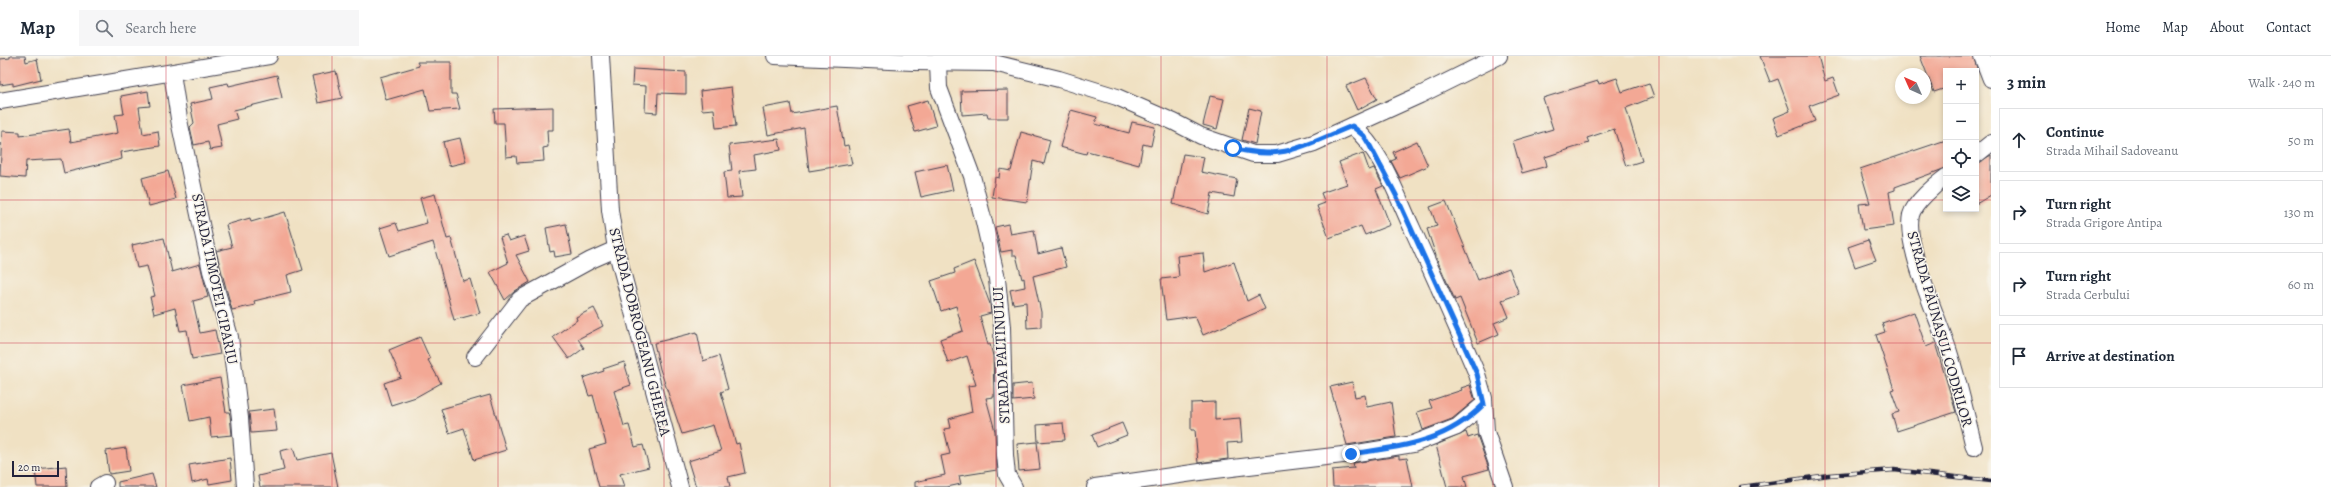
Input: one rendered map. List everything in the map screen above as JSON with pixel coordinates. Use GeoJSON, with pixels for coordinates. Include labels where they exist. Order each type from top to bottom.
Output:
{"type":"FeatureCollection","features":[{"type":"Feature","properties":{"kind":"street"},"geometry":{"type":"LineString","coordinates":[[0,100],[269,56]]}},
{"type":"Feature","properties":{"kind":"street","name":"STRADA DOBROGEANU GHEREA"},"geometry":{"type":"LineString","coordinates":[[601,56],[610,210],[616,249],[680,487]]}},
{"type":"Feature","properties":{"kind":"street"},"geometry":{"type":"LineString","coordinates":[[775,56],[994,63],[1059,79],[1117,97],[1174,122],[1201,136],[1253,154],[1278,154],[1295,150],[1352,126],[1499,56]]}},
{"type":"Feature","properties":{"kind":"street"},"geometry":{"type":"LineString","coordinates":[[1982,56],[1991,79]]}},
{"type":"Feature","properties":{"kind":"street","name":"STRADA PALTINULUI"},"geometry":{"type":"LineString","coordinates":[[930,60],[972,176],[997,279],[1002,327],[1005,455],[1008,475],[1014,487]]}},
{"type":"Feature","properties":{"kind":"street","name":"STRADA TIMOTEI CIPARIU"},"geometry":{"type":"LineString","coordinates":[[172,73],[180,124],[211,271],[230,337],[240,418],[246,487]]}},
{"type":"Feature","properties":{"kind":"street"},"geometry":{"type":"LineString","coordinates":[[1352,126],[1364,136],[1396,195],[1477,374],[1484,404],[1486,432],[1504,487]]}},
{"type":"Feature","properties":{"kind":"street"},"geometry":{"type":"LineString","coordinates":[[1979,153],[1991,143]]}},
{"type":"Feature","properties":{"kind":"street","name":"STRADA PĂUNAȘUL CODRILOR"},"geometry":{"type":"LineString","coordinates":[[1943,180],[1923,198],[1912,213],[1910,227],[1917,259],[1949,351],[1974,447]]}},
{"type":"Feature","properties":{"kind":"street"},"geometry":{"type":"LineString","coordinates":[[475,357],[520,299],[590,260],[616,249]]}},
{"type":"Feature","properties":{"kind":"street"},"geometry":{"type":"LineString","coordinates":[[1095,487],[1207,471],[1351,454],[1413,444],[1458,427],[1484,404]]}},
{"type":"Feature","properties":{"kind":"building"},"geometry":{"type":"Polygon","coordinates":[[[10,56],[25,56],[26,62],[37,59],[41,79],[13,86],[13,83],[0,85],[0,59],[10,58],[10,56]]]}},
{"type":"Feature","properties":{"kind":"building"},"geometry":{"type":"Polygon","coordinates":[[[1760,56],[1818,56],[1825,81],[1833,78],[1839,95],[1809,106],[1815,121],[1779,135],[1773,118],[1790,111],[1778,79],[1770,82],[1760,56]]]}},
{"type":"Feature","properties":{"kind":"building"},"geometry":{"type":"Polygon","coordinates":[[[1920,56],[1973,56],[1977,68],[1943,68],[1943,89],[1934,92],[1931,84],[1931,68],[1925,68],[1920,56]]]}},
{"type":"Feature","properties":{"kind":"building"},"geometry":{"type":"Polygon","coordinates":[[[417,62],[451,62],[451,94],[456,94],[460,109],[430,111],[425,89],[386,100],[380,77],[419,66],[417,62]]]}},
{"type":"Feature","properties":{"kind":"building"},"geometry":{"type":"Polygon","coordinates":[[[633,69],[686,72],[686,94],[658,93],[657,113],[645,112],[646,86],[632,85],[633,69]]]}},
{"type":"Feature","properties":{"kind":"building"},"geometry":{"type":"Polygon","coordinates":[[[336,71],[342,98],[318,103],[312,76],[336,71]]]}},
{"type":"Feature","properties":{"kind":"building"},"geometry":{"type":"Polygon","coordinates":[[[277,75],[282,98],[234,110],[237,119],[217,124],[222,148],[210,150],[208,142],[194,145],[190,127],[194,123],[190,104],[213,99],[210,87],[228,83],[229,86],[277,75]]]}},
{"type":"Feature","properties":{"kind":"building"},"geometry":{"type":"Polygon","coordinates":[[[1366,78],[1377,99],[1357,110],[1346,86],[1366,78]]]}},
{"type":"Feature","properties":{"kind":"building"},"geometry":{"type":"Polygon","coordinates":[[[1617,78],[1622,92],[1649,83],[1654,97],[1626,108],[1642,161],[1626,166],[1614,129],[1587,138],[1589,143],[1545,157],[1547,166],[1522,173],[1513,141],[1553,129],[1543,98],[1598,81],[1599,84],[1617,78]]]}},
{"type":"Feature","properties":{"kind":"building"},"geometry":{"type":"Polygon","coordinates":[[[731,87],[736,126],[716,128],[714,109],[702,110],[700,91],[731,87]]]}},
{"type":"Feature","properties":{"kind":"building"},"geometry":{"type":"Polygon","coordinates":[[[1008,90],[1008,118],[988,118],[987,113],[962,115],[961,91],[1008,90]]]}},
{"type":"Feature","properties":{"kind":"building"},"geometry":{"type":"Polygon","coordinates":[[[148,91],[150,106],[139,107],[143,134],[158,131],[160,146],[121,152],[122,159],[64,173],[61,159],[26,161],[25,178],[0,176],[2,131],[20,132],[20,136],[69,129],[71,142],[118,133],[115,115],[124,114],[121,96],[148,91]]]}},
{"type":"Feature","properties":{"kind":"building"},"geometry":{"type":"Polygon","coordinates":[[[1210,96],[1224,99],[1217,129],[1203,125],[1210,96]]]}},
{"type":"Feature","properties":{"kind":"building"},"geometry":{"type":"Polygon","coordinates":[[[928,100],[936,126],[915,132],[907,106],[928,100]]]}},
{"type":"Feature","properties":{"kind":"building"},"geometry":{"type":"Polygon","coordinates":[[[790,103],[792,114],[837,106],[844,146],[848,145],[852,164],[809,171],[804,128],[768,135],[763,108],[790,103]]]}},
{"type":"Feature","properties":{"kind":"building"},"geometry":{"type":"Polygon","coordinates":[[[553,107],[553,130],[547,130],[548,147],[543,148],[544,161],[517,163],[516,156],[506,157],[504,123],[495,123],[494,109],[553,107]]]}},
{"type":"Feature","properties":{"kind":"building"},"geometry":{"type":"Polygon","coordinates":[[[1249,108],[1261,111],[1255,144],[1242,140],[1249,108]]]}},
{"type":"Feature","properties":{"kind":"building"},"geometry":{"type":"Polygon","coordinates":[[[1071,110],[1097,117],[1095,124],[1129,133],[1132,122],[1155,127],[1151,146],[1143,144],[1139,165],[1087,151],[1086,154],[1060,147],[1071,110]]]}},
{"type":"Feature","properties":{"kind":"building"},"geometry":{"type":"Polygon","coordinates":[[[1021,132],[1050,140],[1044,164],[1033,161],[1027,202],[992,197],[995,177],[999,178],[1000,169],[1011,171],[1021,132]]]}},
{"type":"Feature","properties":{"kind":"building"},"geometry":{"type":"Polygon","coordinates":[[[460,138],[466,162],[449,166],[443,142],[460,138]]]}},
{"type":"Feature","properties":{"kind":"building"},"geometry":{"type":"Polygon","coordinates":[[[779,139],[781,150],[754,155],[756,169],[739,171],[742,197],[727,198],[724,172],[732,171],[729,145],[779,139]]]}},
{"type":"Feature","properties":{"kind":"building"},"geometry":{"type":"Polygon","coordinates":[[[1417,141],[1428,166],[1400,178],[1391,161],[1396,159],[1393,152],[1417,141]]]}},
{"type":"Feature","properties":{"kind":"building"},"geometry":{"type":"Polygon","coordinates":[[[1943,141],[1943,169],[1895,187],[1895,190],[1889,192],[1894,226],[1863,230],[1859,204],[1870,203],[1860,169],[1943,141]]]}},
{"type":"Feature","properties":{"kind":"building"},"geometry":{"type":"Polygon","coordinates":[[[1363,153],[1369,170],[1374,168],[1383,186],[1376,189],[1390,225],[1365,235],[1361,226],[1329,238],[1317,206],[1325,203],[1321,193],[1347,184],[1339,162],[1363,153]]]}},
{"type":"Feature","properties":{"kind":"building"},"geometry":{"type":"Polygon","coordinates":[[[1183,154],[1204,157],[1201,172],[1237,179],[1234,197],[1212,193],[1208,214],[1173,204],[1183,154]]]}},
{"type":"Feature","properties":{"kind":"building"},"geometry":{"type":"Polygon","coordinates":[[[1991,155],[1991,195],[1979,202],[1979,176],[1979,162],[1991,155]]]}},
{"type":"Feature","properties":{"kind":"building"},"geometry":{"type":"Polygon","coordinates":[[[947,165],[953,190],[921,197],[915,172],[947,165]]]}},
{"type":"Feature","properties":{"kind":"building"},"geometry":{"type":"Polygon","coordinates":[[[168,171],[176,199],[149,206],[142,178],[168,171]]]}},
{"type":"Feature","properties":{"kind":"building"},"geometry":{"type":"Polygon","coordinates":[[[435,194],[447,239],[451,238],[463,281],[470,279],[480,313],[454,320],[433,242],[389,256],[380,228],[396,223],[399,231],[427,223],[420,198],[435,194]]]}},
{"type":"Feature","properties":{"kind":"building"},"geometry":{"type":"Polygon","coordinates":[[[1446,201],[1478,280],[1509,268],[1519,294],[1502,300],[1509,317],[1494,323],[1499,334],[1478,343],[1460,298],[1455,300],[1438,262],[1427,229],[1437,226],[1430,207],[1446,201]]]}},
{"type":"Feature","properties":{"kind":"building"},"geometry":{"type":"Polygon","coordinates":[[[285,212],[303,270],[287,275],[291,292],[254,301],[255,305],[232,310],[216,251],[232,247],[226,225],[250,218],[251,222],[285,212]]]}},
{"type":"Feature","properties":{"kind":"building"},"geometry":{"type":"Polygon","coordinates":[[[566,224],[572,254],[555,257],[554,251],[550,252],[546,228],[566,224]]]}},
{"type":"Feature","properties":{"kind":"building"},"geometry":{"type":"Polygon","coordinates":[[[1008,224],[1010,234],[1034,230],[1038,254],[1061,248],[1066,267],[1033,276],[1041,312],[1041,327],[1027,328],[1026,302],[1013,304],[1010,290],[1025,287],[1024,278],[1022,279],[1016,255],[1012,255],[1012,250],[1001,252],[995,227],[1008,224]]]}},
{"type":"Feature","properties":{"kind":"building"},"geometry":{"type":"Polygon","coordinates":[[[506,235],[509,241],[524,236],[529,251],[516,255],[530,282],[515,291],[505,300],[490,272],[508,263],[500,237],[506,235]]]}},
{"type":"Feature","properties":{"kind":"building"},"geometry":{"type":"Polygon","coordinates":[[[164,238],[172,272],[200,264],[208,297],[193,301],[200,333],[215,330],[220,354],[192,359],[187,330],[180,331],[175,308],[154,314],[150,297],[155,296],[147,266],[137,268],[132,245],[164,238]]]}},
{"type":"Feature","properties":{"kind":"building"},"geometry":{"type":"Polygon","coordinates":[[[1868,240],[1876,260],[1855,267],[1848,247],[1868,240]]]}},
{"type":"Feature","properties":{"kind":"building"},"geometry":{"type":"Polygon","coordinates":[[[1203,253],[1205,272],[1234,262],[1247,301],[1259,295],[1265,309],[1203,335],[1195,316],[1166,320],[1161,279],[1179,277],[1177,256],[1203,253]]]}},
{"type":"Feature","properties":{"kind":"building"},"geometry":{"type":"Polygon","coordinates":[[[974,261],[990,304],[991,313],[980,316],[988,345],[990,344],[993,356],[994,397],[986,398],[995,431],[997,470],[959,476],[961,484],[947,487],[915,487],[915,482],[945,475],[941,456],[950,454],[944,429],[951,428],[949,419],[972,412],[968,386],[976,385],[967,356],[948,363],[940,339],[963,331],[956,306],[941,311],[931,281],[955,273],[954,269],[974,261]]]}},
{"type":"Feature","properties":{"kind":"building"},"geometry":{"type":"Polygon","coordinates":[[[594,308],[603,326],[578,339],[584,348],[569,359],[553,337],[577,320],[576,317],[594,308]]]}},
{"type":"Feature","properties":{"kind":"building"},"geometry":{"type":"Polygon","coordinates":[[[1914,312],[1926,347],[1935,343],[1956,412],[1897,431],[1892,414],[1899,412],[1891,390],[1894,389],[1876,335],[1885,332],[1882,323],[1914,312]]]}},
{"type":"Feature","properties":{"kind":"building"},"geometry":{"type":"Polygon","coordinates":[[[697,332],[703,361],[719,356],[728,389],[721,392],[736,444],[739,443],[745,473],[728,477],[730,487],[696,487],[688,461],[721,451],[713,425],[682,434],[660,369],[654,343],[697,332]]]}},
{"type":"Feature","properties":{"kind":"building"},"geometry":{"type":"Polygon","coordinates":[[[420,337],[430,359],[428,360],[441,383],[416,397],[391,405],[384,383],[401,377],[389,350],[420,337]]]}},
{"type":"Feature","properties":{"kind":"building"},"geometry":{"type":"Polygon","coordinates":[[[624,362],[631,385],[614,391],[624,426],[629,425],[635,447],[643,445],[649,467],[620,474],[624,487],[599,487],[589,449],[606,444],[593,395],[589,396],[583,378],[624,362]]]}},
{"type":"Feature","properties":{"kind":"building"},"geometry":{"type":"Polygon","coordinates":[[[220,378],[226,412],[229,412],[230,415],[232,435],[211,437],[209,417],[190,421],[183,385],[220,378]]]}},
{"type":"Feature","properties":{"kind":"building"},"geometry":{"type":"Polygon","coordinates":[[[1352,382],[1355,397],[1365,395],[1367,407],[1391,402],[1396,437],[1347,445],[1330,387],[1352,382]]]}},
{"type":"Feature","properties":{"kind":"building"},"geometry":{"type":"Polygon","coordinates":[[[1032,383],[1034,399],[1013,401],[1013,385],[1032,383]]]}},
{"type":"Feature","properties":{"kind":"building"},"geometry":{"type":"Polygon","coordinates":[[[1470,385],[1475,400],[1452,419],[1423,430],[1417,412],[1432,408],[1429,401],[1462,390],[1461,388],[1470,385]]]}},
{"type":"Feature","properties":{"kind":"building"},"geometry":{"type":"Polygon","coordinates":[[[490,395],[506,450],[474,460],[464,428],[449,433],[441,409],[490,395]]]}},
{"type":"Feature","properties":{"kind":"building"},"geometry":{"type":"Polygon","coordinates":[[[1215,402],[1215,420],[1240,418],[1242,442],[1227,443],[1228,459],[1198,463],[1195,430],[1191,430],[1191,403],[1215,402]]]}},
{"type":"Feature","properties":{"kind":"building"},"geometry":{"type":"Polygon","coordinates":[[[274,409],[277,431],[251,433],[249,412],[274,409]]]}},
{"type":"Feature","properties":{"kind":"building"},"geometry":{"type":"Polygon","coordinates":[[[1063,423],[1065,440],[1038,442],[1037,425],[1063,423]]]}},
{"type":"Feature","properties":{"kind":"building"},"geometry":{"type":"Polygon","coordinates":[[[1122,423],[1127,435],[1097,447],[1092,435],[1122,423]]]}},
{"type":"Feature","properties":{"kind":"building"},"geometry":{"type":"Polygon","coordinates":[[[1466,432],[1468,438],[1477,435],[1489,469],[1464,476],[1467,487],[1447,487],[1436,445],[1466,432]]]}},
{"type":"Feature","properties":{"kind":"building"},"geometry":{"type":"Polygon","coordinates":[[[1037,442],[1040,469],[1019,471],[1017,444],[1037,442]]]}},
{"type":"Feature","properties":{"kind":"building"},"geometry":{"type":"Polygon","coordinates":[[[126,448],[129,471],[109,474],[106,451],[126,448]]]}},
{"type":"Feature","properties":{"kind":"building"},"geometry":{"type":"Polygon","coordinates":[[[293,448],[297,460],[331,453],[338,487],[260,487],[258,476],[284,470],[280,451],[293,448]]]}},
{"type":"Feature","properties":{"kind":"building"},"geometry":{"type":"Polygon","coordinates":[[[1399,456],[1399,459],[1407,458],[1413,487],[1333,487],[1332,470],[1354,468],[1353,463],[1399,456]]]}},
{"type":"Feature","properties":{"kind":"building"},"geometry":{"type":"Polygon","coordinates":[[[230,458],[232,480],[209,484],[208,479],[192,483],[189,465],[230,458]]]}},
{"type":"Feature","properties":{"kind":"building"},"geometry":{"type":"Polygon","coordinates":[[[66,466],[67,487],[37,487],[35,469],[66,466]]]}},
{"type":"Feature","properties":{"kind":"building"},"geometry":{"type":"Polygon","coordinates":[[[152,474],[156,487],[118,487],[118,482],[152,474]]]}},
{"type":"Feature","properties":{"kind":"railway"},"geometry":{"type":"LineString","coordinates":[[1741,487],[1829,475],[1894,470],[1991,481]]}},
{"type":"Feature","properties":{"kind":"route"},"geometry":{"type":"LineString","coordinates":[[1233,148],[1253,154],[1278,154],[1314,143],[1352,126],[1364,136],[1380,162],[1396,195],[1477,374],[1484,398],[1484,404],[1468,420],[1458,427],[1438,436],[1413,444],[1351,454]]}}]}
